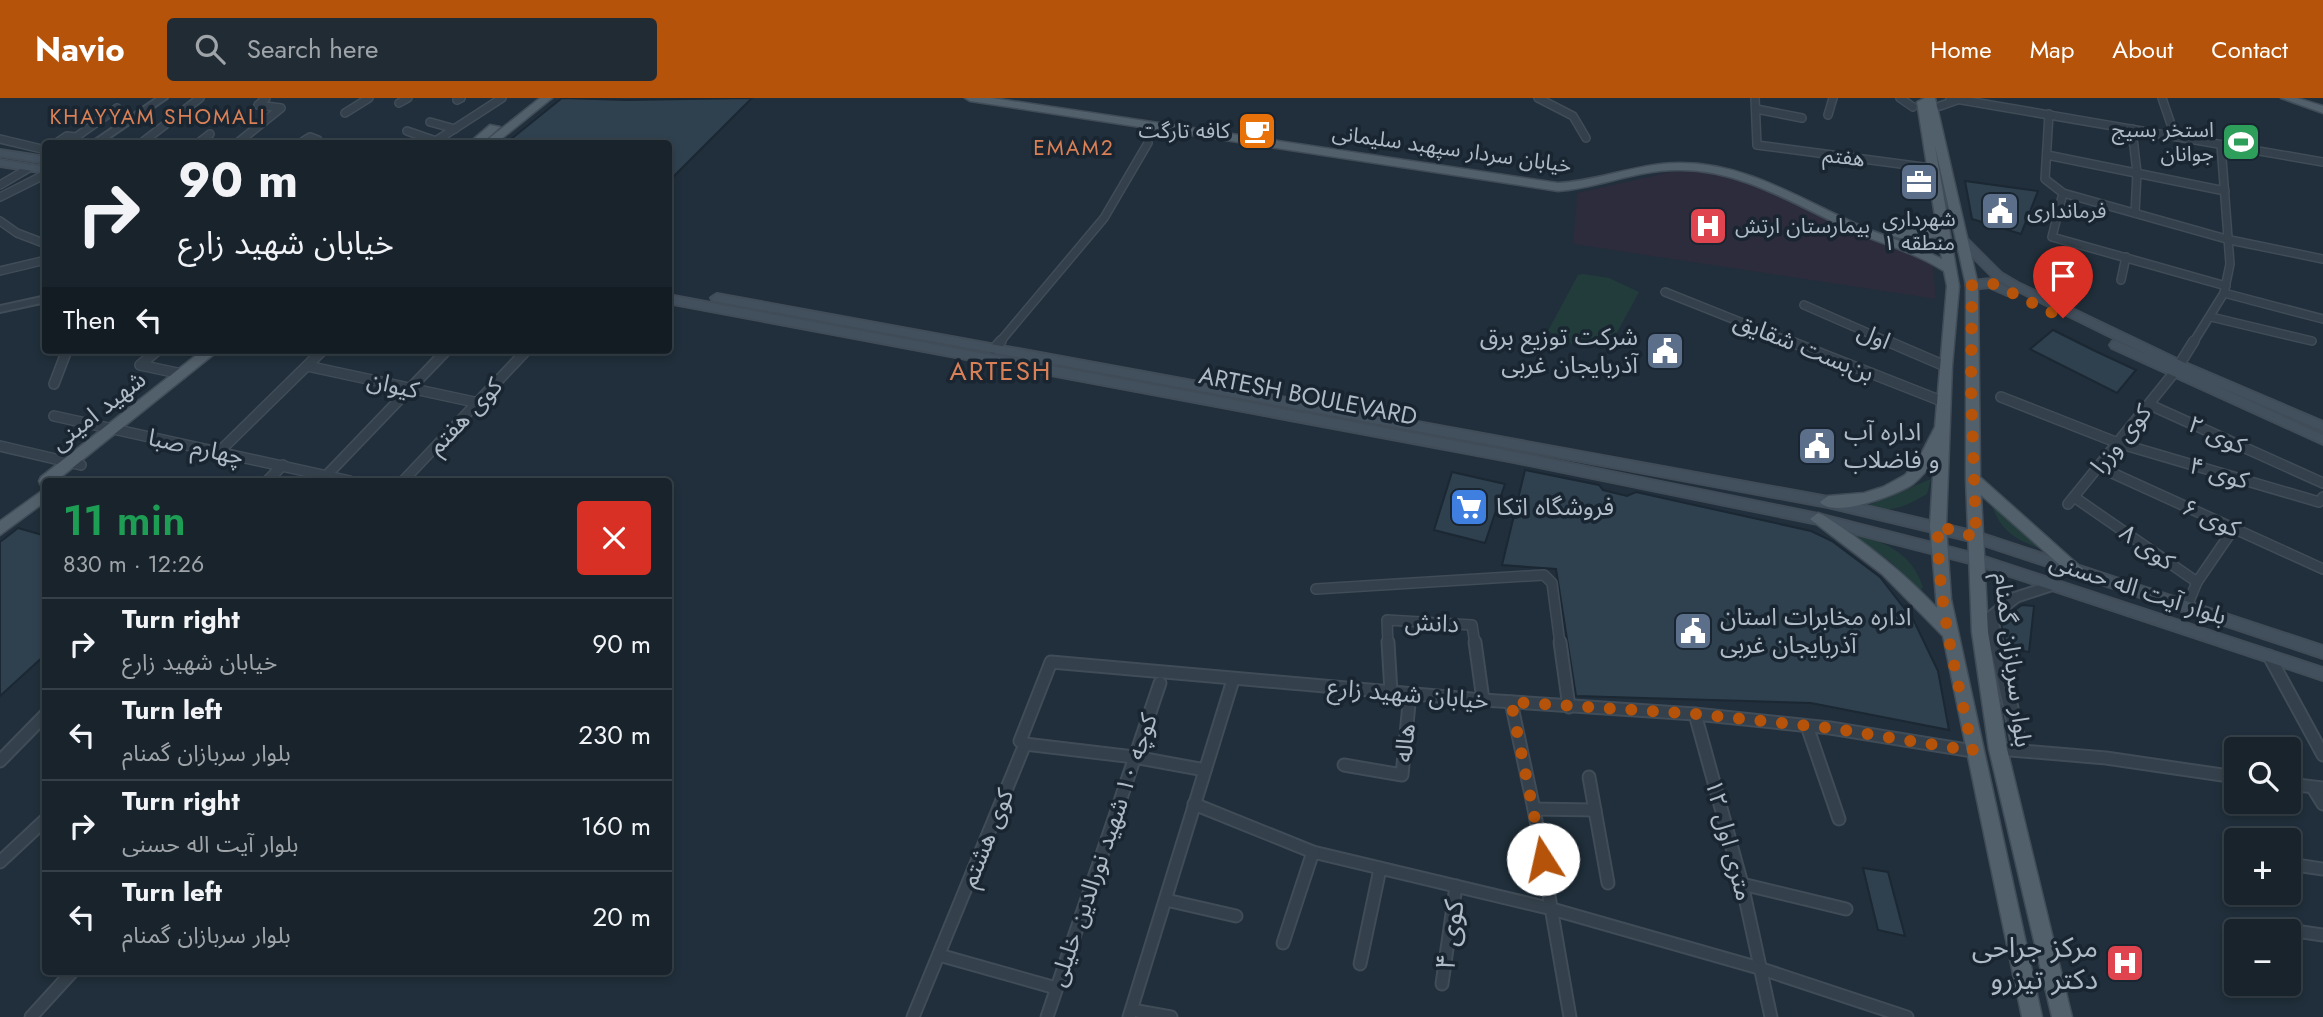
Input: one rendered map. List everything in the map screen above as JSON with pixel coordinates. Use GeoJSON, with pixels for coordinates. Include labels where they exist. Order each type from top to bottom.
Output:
{"type":"FeatureCollection","features":[{"type":"Feature","properties":{"kind":"main road"},"geometry":{"type":"LineString","coordinates":[[479,140],[540,98]]}},
{"type":"Feature","properties":{"kind":"main road"},"geometry":{"type":"LineString","coordinates":[[492,140],[540,98]]}},
{"type":"Feature","properties":{"kind":"main road","name":"خیابان سردار سپهبد سلیمانی"},"geometry":{"type":"LineString","coordinates":[[970,98],[1558,187],[1589,184],[1675,166],[1711,167],[1763,182],[1844,223],[1930,255],[1950,270]]}},
{"type":"Feature","properties":{"kind":"main road","name":"خیابان سردار سپهبد سلیمانی"},"geometry":{"type":"LineString","coordinates":[[1003,98],[1558,182],[1578,181],[1665,160],[1702,159],[1747,168],[1769,176],[1860,222],[1887,231],[1922,236],[1943,232]]}},
{"type":"Feature","properties":{"kind":"main road","name":"بلوار سربازان گمنام"},"geometry":{"type":"LineString","coordinates":[[1930,98],[1931,168],[1953,286],[1945,366],[1938,526],[1947,631],[2032,1017]]}},
{"type":"Feature","properties":{"kind":"main road"},"geometry":{"type":"LineString","coordinates":[[2286,98],[2323,110]]}},
{"type":"Feature","properties":{"kind":"main road"},"geometry":{"type":"LineString","coordinates":[[2307,98],[2323,103]]}},
{"type":"Feature","properties":{"kind":"main road"},"geometry":{"type":"LineString","coordinates":[[1915,101],[1932,129]]}},
{"type":"Feature","properties":{"kind":"main road"},"geometry":{"type":"LineString","coordinates":[[1932,129],[1939,102]]}},
{"type":"Feature","properties":{"kind":"main road","name":"بلوار سربازان گمنام"},"geometry":{"type":"LineString","coordinates":[[1932,129],[1964,242],[1972,285],[1973,479],[1980,632],[1998,749],[2062,1017]]}},
{"type":"Feature","properties":{"kind":"main road"},"geometry":{"type":"LineString","coordinates":[[0,153],[42,152]]}},
{"type":"Feature","properties":{"kind":"main road"},"geometry":{"type":"LineString","coordinates":[[0,163],[42,171]]}},
{"type":"Feature","properties":{"kind":"main road"},"geometry":{"type":"LineString","coordinates":[[1964,242],[1997,275],[2176,370],[2323,427]]}},
{"type":"Feature","properties":{"kind":"main road"},"geometry":{"type":"LineString","coordinates":[[1972,285],[1994,284],[2323,440]]}},
{"type":"Feature","properties":{"kind":"main road","name":"ARTESH BOULEVARD"},"geometry":{"type":"LineString","coordinates":[[672,290],[991,355]]}},
{"type":"Feature","properties":{"kind":"main road","name":"ARTESH BOULEVARD"},"geometry":{"type":"LineString","coordinates":[[672,300],[1510,450],[1622,465],[1828,502],[1938,526]]}},
{"type":"Feature","properties":{"kind":"main road","name":"شهید امینی"},"geometry":{"type":"LineString","coordinates":[[51,478],[117,431],[207,354]]}},
{"type":"Feature","properties":{"kind":"main road","name":"شهید امینی"},"geometry":{"type":"LineString","coordinates":[[179,379],[218,354]]}},
{"type":"Feature","properties":{"kind":"main road"},"geometry":{"type":"LineString","coordinates":[[1828,502],[1865,498],[1888,491],[1919,470],[1943,422]]}},
{"type":"Feature","properties":{"kind":"main road","name":"ARTESH BOULEVARD"},"geometry":{"type":"LineString","coordinates":[[1510,450],[1619,479],[1818,519],[1938,549]]}},
{"type":"Feature","properties":{"kind":"main road","name":"شهید امینی"},"geometry":{"type":"LineString","coordinates":[[62,478],[75,463]]}},
{"type":"Feature","properties":{"kind":"main road"},"geometry":{"type":"LineString","coordinates":[[1619,479],[1622,465]]}},
{"type":"Feature","properties":{"kind":"main road"},"geometry":{"type":"LineString","coordinates":[[1973,479],[2077,570]]}},
{"type":"Feature","properties":{"kind":"main road","name":"شهید امینی"},"geometry":{"type":"LineString","coordinates":[[0,518],[42,484]]}},
{"type":"Feature","properties":{"kind":"main road"},"geometry":{"type":"LineString","coordinates":[[0,529],[42,496]]}},
{"type":"Feature","properties":{"kind":"main road"},"geometry":{"type":"LineString","coordinates":[[1818,519],[1885,564],[1915,592],[1947,631]]}},
{"type":"Feature","properties":{"kind":"main road","name":"بلوار آیت اله حسنی"},"geometry":{"type":"LineString","coordinates":[[1938,526],[2323,652]]}},
{"type":"Feature","properties":{"kind":"main road","name":"بلوار آیت اله حسنی"},"geometry":{"type":"LineString","coordinates":[[1938,549],[2323,674]]}},
{"type":"Feature","properties":{"kind":"main road"},"geometry":{"type":"LineString","coordinates":[[2108,603],[2097,587],[2113,582]]}},
{"type":"Feature","properties":{"kind":"street"},"geometry":{"type":"LineString","coordinates":[[99,140],[163,98]]}},
{"type":"Feature","properties":{"kind":"street"},"geometry":{"type":"LineString","coordinates":[[145,140],[200,98]]}},
{"type":"Feature","properties":{"kind":"street"},"geometry":{"type":"LineString","coordinates":[[241,140],[281,108],[258,105],[266,98]]}},
{"type":"Feature","properties":{"kind":"street"},"geometry":{"type":"LineString","coordinates":[[345,113],[369,98]]}},
{"type":"Feature","properties":{"kind":"street"},"geometry":{"type":"LineString","coordinates":[[399,103],[408,98]]}},
{"type":"Feature","properties":{"kind":"street"},"geometry":{"type":"LineString","coordinates":[[437,140],[502,98]]}},
{"type":"Feature","properties":{"kind":"street"},"geometry":{"type":"LineString","coordinates":[[1538,98],[1573,116],[1586,138]]}},
{"type":"Feature","properties":{"kind":"street"},"geometry":{"type":"LineString","coordinates":[[1755,98],[1756,109],[1802,118]]}},
{"type":"Feature","properties":{"kind":"street"},"geometry":{"type":"LineString","coordinates":[[1828,115],[1833,98]]}},
{"type":"Feature","properties":{"kind":"street"},"geometry":{"type":"LineString","coordinates":[[1900,98],[1915,101]]}},
{"type":"Feature","properties":{"kind":"street"},"geometry":{"type":"LineString","coordinates":[[2162,98],[2175,136]]}},
{"type":"Feature","properties":{"kind":"street"},"geometry":{"type":"LineString","coordinates":[[1939,102],[1954,99],[2323,162]]}},
{"type":"Feature","properties":{"kind":"street"},"geometry":{"type":"LineString","coordinates":[[62,140],[68,136],[76,137],[117,108]]}},
{"type":"Feature","properties":{"kind":"street","name":"هفتم"},"geometry":{"type":"LineString","coordinates":[[1756,109],[1757,145],[1931,168]]}},
{"type":"Feature","properties":{"kind":"street"},"geometry":{"type":"LineString","coordinates":[[2049,114],[2045,178],[2063,193],[2230,240],[2323,259]]}},
{"type":"Feature","properties":{"kind":"street"},"geometry":{"type":"LineString","coordinates":[[430,122],[456,129]]}},
{"type":"Feature","properties":{"kind":"street"},"geometry":{"type":"LineString","coordinates":[[2132,129],[2137,173],[2135,212]]}},
{"type":"Feature","properties":{"kind":"street"},"geometry":{"type":"LineString","coordinates":[[407,131],[428,140]]}},
{"type":"Feature","properties":{"kind":"street"},"geometry":{"type":"LineString","coordinates":[[202,140],[210,134]]}},
{"type":"Feature","properties":{"kind":"street"},"geometry":{"type":"LineString","coordinates":[[0,139],[42,151]]}},
{"type":"Feature","properties":{"kind":"street"},"geometry":{"type":"LineString","coordinates":[[991,355],[1104,218],[1148,143]]}},
{"type":"Feature","properties":{"kind":"street"},"geometry":{"type":"LineString","coordinates":[[2221,145],[2230,240],[2225,289]]}},
{"type":"Feature","properties":{"kind":"street"},"geometry":{"type":"LineString","coordinates":[[2047,155],[2225,191]]}},
{"type":"Feature","properties":{"kind":"street"},"geometry":{"type":"LineString","coordinates":[[0,185],[29,169]]}},
{"type":"Feature","properties":{"kind":"street"},"geometry":{"type":"LineString","coordinates":[[0,197],[42,174]]}},
{"type":"Feature","properties":{"kind":"street"},"geometry":{"type":"LineString","coordinates":[[2063,193],[2052,237],[2126,257],[2323,319]]}},
{"type":"Feature","properties":{"kind":"street"},"geometry":{"type":"LineString","coordinates":[[0,221],[18,233],[42,242]]}},
{"type":"Feature","properties":{"kind":"street"},"geometry":{"type":"LineString","coordinates":[[2121,280],[2126,257]]}},
{"type":"Feature","properties":{"kind":"street"},"geometry":{"type":"LineString","coordinates":[[0,271],[42,261]]}},
{"type":"Feature","properties":{"kind":"street","name":"کوی وزرا"},"geometry":{"type":"LineString","coordinates":[[2071,500],[2176,370],[2211,317],[2225,289]]}},
{"type":"Feature","properties":{"kind":"street","name":"بن‌بست شقایق"},"geometry":{"type":"LineString","coordinates":[[1665,292],[1944,402]]}},
{"type":"Feature","properties":{"kind":"street"},"geometry":{"type":"LineString","coordinates":[[1,310],[42,300]]}},
{"type":"Feature","properties":{"kind":"street","name":"اول"},"geometry":{"type":"LineString","coordinates":[[1804,305],[1945,366]]}},
{"type":"Feature","properties":{"kind":"street"},"geometry":{"type":"LineString","coordinates":[[2211,317],[2312,341]]}},
{"type":"Feature","properties":{"kind":"street"},"geometry":{"type":"LineString","coordinates":[[54,384],[65,354]]}},
{"type":"Feature","properties":{"kind":"street"},"geometry":{"type":"LineString","coordinates":[[153,354],[140,365],[179,379]]}},
{"type":"Feature","properties":{"kind":"street"},"geometry":{"type":"LineString","coordinates":[[219,451],[319,354]]}},
{"type":"Feature","properties":{"kind":"street"},"geometry":{"type":"LineString","coordinates":[[326,476],[443,354]]}},
{"type":"Feature","properties":{"kind":"street","name":"کوی هفتم"},"geometry":{"type":"LineString","coordinates":[[406,478],[479,404],[523,354]]}},
{"type":"Feature","properties":{"kind":"street","name":"کیوان"},"geometry":{"type":"LineString","coordinates":[[307,366],[479,404]]}},
{"type":"Feature","properties":{"kind":"street","name":"کوی ۴"},"geometry":{"type":"LineString","coordinates":[[2001,397],[2118,443],[2321,500]]}},
{"type":"Feature","properties":{"kind":"street","name":"کوی ۲"},"geometry":{"type":"LineString","coordinates":[[2150,405],[2323,483]]}},
{"type":"Feature","properties":{"kind":"street","name":"چهارم صبا"},"geometry":{"type":"LineString","coordinates":[[54,416],[336,478]]}},
{"type":"Feature","properties":{"kind":"street"},"geometry":{"type":"LineString","coordinates":[[0,446],[75,463]]}},
{"type":"Feature","properties":{"kind":"street"},"geometry":{"type":"LineString","coordinates":[[270,478],[282,466]]}},
{"type":"Feature","properties":{"kind":"street","name":"کوی ۶"},"geometry":{"type":"LineString","coordinates":[[2099,467],[2323,569]]}},
{"type":"Feature","properties":{"kind":"street","name":"کوی ۸"},"geometry":{"type":"LineString","coordinates":[[2071,500],[2197,582],[2187,606]]}},
{"type":"Feature","properties":{"kind":"street"},"geometry":{"type":"LineString","coordinates":[[2197,582],[2234,528]]}},
{"type":"Feature","properties":{"kind":"street"},"geometry":{"type":"LineString","coordinates":[[1316,589],[1544,575],[1552,583],[1569,707]]}},
{"type":"Feature","properties":{"kind":"street"},"geometry":{"type":"LineString","coordinates":[[1980,632],[1990,616],[2015,597],[2055,585]]}},
{"type":"Feature","properties":{"kind":"street"},"geometry":{"type":"LineString","coordinates":[[1990,616],[2020,749]]}},
{"type":"Feature","properties":{"kind":"street","name":"دانش"},"geometry":{"type":"LineString","coordinates":[[1391,692],[1387,620],[1472,625],[1483,700]]}},
{"type":"Feature","properties":{"kind":"street"},"geometry":{"type":"LineString","coordinates":[[2269,656],[2323,755]]}},
{"type":"Feature","properties":{"kind":"street","name":"خیابان شهید زارع"},"geometry":{"type":"LineString","coordinates":[[1051,662],[1233,680],[1569,707],[1696,714],[1807,726],[1973,751]]}},
{"type":"Feature","properties":{"kind":"street","name":"کوی هشتم"},"geometry":{"type":"LineString","coordinates":[[913,1017],[1025,744],[1020,741],[1051,662]]}},
{"type":"Feature","properties":{"kind":"street"},"geometry":{"type":"LineString","coordinates":[[1171,1017],[1130,1013],[1233,680]]}},
{"type":"Feature","properties":{"kind":"street","name":"کوچه ۱۰ شهید نورالدین خلیلی"},"geometry":{"type":"LineString","coordinates":[[1047,1017],[1160,684]]}},
{"type":"Feature","properties":{"kind":"street","name":"هاله"},"geometry":{"type":"LineString","coordinates":[[1344,765],[1402,775],[1410,694]]}},
{"type":"Feature","properties":{"kind":"street"},"geometry":{"type":"LineString","coordinates":[[1511,702],[1534,809],[1570,1017]]}},
{"type":"Feature","properties":{"kind":"street","name":"۱۲ متری اول"},"geometry":{"type":"LineString","coordinates":[[1696,714],[1742,884],[1771,1017]]}},
{"type":"Feature","properties":{"kind":"street"},"geometry":{"type":"LineString","coordinates":[[0,761],[42,718]]}},
{"type":"Feature","properties":{"kind":"street"},"geometry":{"type":"LineString","coordinates":[[1807,726],[1839,819]]}},
{"type":"Feature","properties":{"kind":"street"},"geometry":{"type":"LineString","coordinates":[[1025,744],[1134,757],[1205,770]]}},
{"type":"Feature","properties":{"kind":"street"},"geometry":{"type":"LineString","coordinates":[[1998,749],[2020,749],[2224,775]]}},
{"type":"Feature","properties":{"kind":"street"},"geometry":{"type":"LineString","coordinates":[[1589,777],[1608,883]]}},
{"type":"Feature","properties":{"kind":"street"},"geometry":{"type":"LineString","coordinates":[[2318,788],[2323,804]]}},
{"type":"Feature","properties":{"kind":"street"},"geometry":{"type":"LineString","coordinates":[[1194,804],[1313,852],[1552,909],[1759,968],[1907,1017]]}},
{"type":"Feature","properties":{"kind":"street"},"geometry":{"type":"LineString","coordinates":[[1534,809],[1595,810]]}},
{"type":"Feature","properties":{"kind":"street"},"geometry":{"type":"LineString","coordinates":[[0,862],[42,823]]}},
{"type":"Feature","properties":{"kind":"street"},"geometry":{"type":"LineString","coordinates":[[1283,943],[1313,852]]}},
{"type":"Feature","properties":{"kind":"street"},"geometry":{"type":"LineString","coordinates":[[2301,865],[2323,869]]}},
{"type":"Feature","properties":{"kind":"street"},"geometry":{"type":"LineString","coordinates":[[1360,964],[1380,869]]}},
{"type":"Feature","properties":{"kind":"street"},"geometry":{"type":"LineString","coordinates":[[1742,884],[1846,909]]}},
{"type":"Feature","properties":{"kind":"street","name":"کوی ۴"},"geometry":{"type":"LineString","coordinates":[[1442,984],[1456,886]]}},
{"type":"Feature","properties":{"kind":"street"},"geometry":{"type":"LineString","coordinates":[[1166,900],[1236,916]]}},
{"type":"Feature","properties":{"kind":"street"},"geometry":{"type":"LineString","coordinates":[[2301,931],[2323,934]]}},
{"type":"Feature","properties":{"kind":"street"},"geometry":{"type":"LineString","coordinates":[[939,955],[1056,988]]}},
{"type":"Feature","properties":{"kind":"street"},"geometry":{"type":"LineString","coordinates":[[31,1017],[69,975]]}},
{"type":"Feature","properties":{"kind":"shaded area","name":"بیمارستان ارتش"},"geometry":{"type":"Polygon","coordinates":[[[1675,171],[1724,173],[1757,184],[1861,236],[1929,260],[1933,267],[1936,299],[1573,244],[1577,193],[1675,171]]]}},
{"type":"Feature","properties":{"kind":"green space"},"geometry":{"type":"Polygon","coordinates":[[[1578,275],[1609,278],[1639,292],[1608,349],[1572,344],[1548,331],[1578,275]]]}},
{"type":"Feature","properties":{"kind":"green space"},"geometry":{"type":"Polygon","coordinates":[[[1931,479],[1927,494],[1903,506],[1890,509],[1864,507],[1931,479]]]}},
{"type":"Feature","properties":{"kind":"green space"},"geometry":{"type":"Polygon","coordinates":[[[1991,503],[2046,551],[2027,543],[2006,529],[1991,503]]]}},
{"type":"Feature","properties":{"kind":"green space"},"geometry":{"type":"Polygon","coordinates":[[[1858,535],[1880,542],[1906,559],[1913,566],[1923,587],[1920,591],[1890,561],[1855,537],[1858,535]]]}},
{"type":"Feature","properties":{"kind":"building"},"geometry":{"type":"Polygon","coordinates":[[[562,98],[752,98],[672,178],[672,140],[510,140],[562,98]]]}},
{"type":"Feature","properties":{"kind":"building","name":"فرمانداری"},"geometry":{"type":"Polygon","coordinates":[[[1965,181],[2038,191],[2021,234],[1972,219],[1965,181]]]}},
{"type":"Feature","properties":{"kind":"building"},"geometry":{"type":"Polygon","coordinates":[[[2053,330],[2136,370],[2117,393],[2030,349],[2053,330]]]}},
{"type":"Feature","properties":{"kind":"building"},"geometry":{"type":"Polygon","coordinates":[[[1525,470],[1599,485],[1603,490],[1627,496],[1636,492],[1811,531],[1832,541],[1880,577],[1914,621],[1938,671],[1949,730],[1811,703],[1576,696],[1556,569],[1502,565],[1525,470]]]}},
{"type":"Feature","properties":{"kind":"building","name":"فروشگاه اتکا"},"geometry":{"type":"Polygon","coordinates":[[[1452,472],[1505,484],[1485,543],[1434,530],[1452,472]]]}},
{"type":"Feature","properties":{"kind":"building"},"geometry":{"type":"Polygon","coordinates":[[[18,528],[42,535],[42,658],[0,696],[0,542],[18,528]]]}},
{"type":"Feature","properties":{"kind":"building"},"geometry":{"type":"Polygon","coordinates":[[[2022,605],[2034,606],[2029,652],[2007,648],[2000,620],[2022,605]]]}},
{"type":"Feature","properties":{"kind":"building"},"geometry":{"type":"Polygon","coordinates":[[[1863,868],[1888,872],[1905,936],[1878,930],[1863,868]]]}},
{"type":"Feature","properties":{"kind":"place","name":"کافه تارگت"},"geometry":{"type":"Point","coordinates":[1257,131]}},
{"type":"Feature","properties":{"kind":"place","name":"استخر بسیج جوانان"},"geometry":{"type":"Point","coordinates":[2241,142]}},
{"type":"Feature","properties":{"kind":"place","name":"شهرداری منطقه ۱"},"geometry":{"type":"Point","coordinates":[1919,182]}},
{"type":"Feature","properties":{"kind":"place","name":"فرمانداری"},"geometry":{"type":"Point","coordinates":[2000,211]}},
{"type":"Feature","properties":{"kind":"place","name":"بیمارستان ارتش"},"geometry":{"type":"Point","coordinates":[1708,226]}},
{"type":"Feature","properties":{"kind":"place","name":"شرکت توزیع برق آذربایجان غربی"},"geometry":{"type":"Point","coordinates":[1665,351]}},
{"type":"Feature","properties":{"kind":"place","name":"اداره آب و فاضلاب"},"geometry":{"type":"Point","coordinates":[1817,446]}},
{"type":"Feature","properties":{"kind":"place","name":"فروشگاه اتکا"},"geometry":{"type":"Point","coordinates":[1469,507]}},
{"type":"Feature","properties":{"kind":"place","name":"اداره مخابرات استان آذربایجان غربی"},"geometry":{"type":"Point","coordinates":[1693,631]}},
{"type":"Feature","properties":{"kind":"place","name":"مرکز جراحی دکتر تیزرو"},"geometry":{"type":"Point","coordinates":[2125,963]}},
{"type":"Feature","properties":{"kind":"district","name":"KHAYYAM SHOMALI"},"geometry":{"type":"Point","coordinates":[158,117]}},
{"type":"Feature","properties":{"kind":"district","name":"EMAM2"},"geometry":{"type":"Point","coordinates":[1074,148]}},
{"type":"Feature","properties":{"kind":"district","name":"ARTESH"},"geometry":{"type":"Point","coordinates":[1001,371]}},
{"type":"Feature","properties":{"kind":"route"},"geometry":{"type":"LineString","coordinates":[[1543,859],[1511,702],[1696,714],[1830,728],[1973,751],[1947,631],[1938,549],[1938,526],[1976,537],[1971,388],[1972,285],[1982,282],[1994,284],[2063,318]]}}]}
